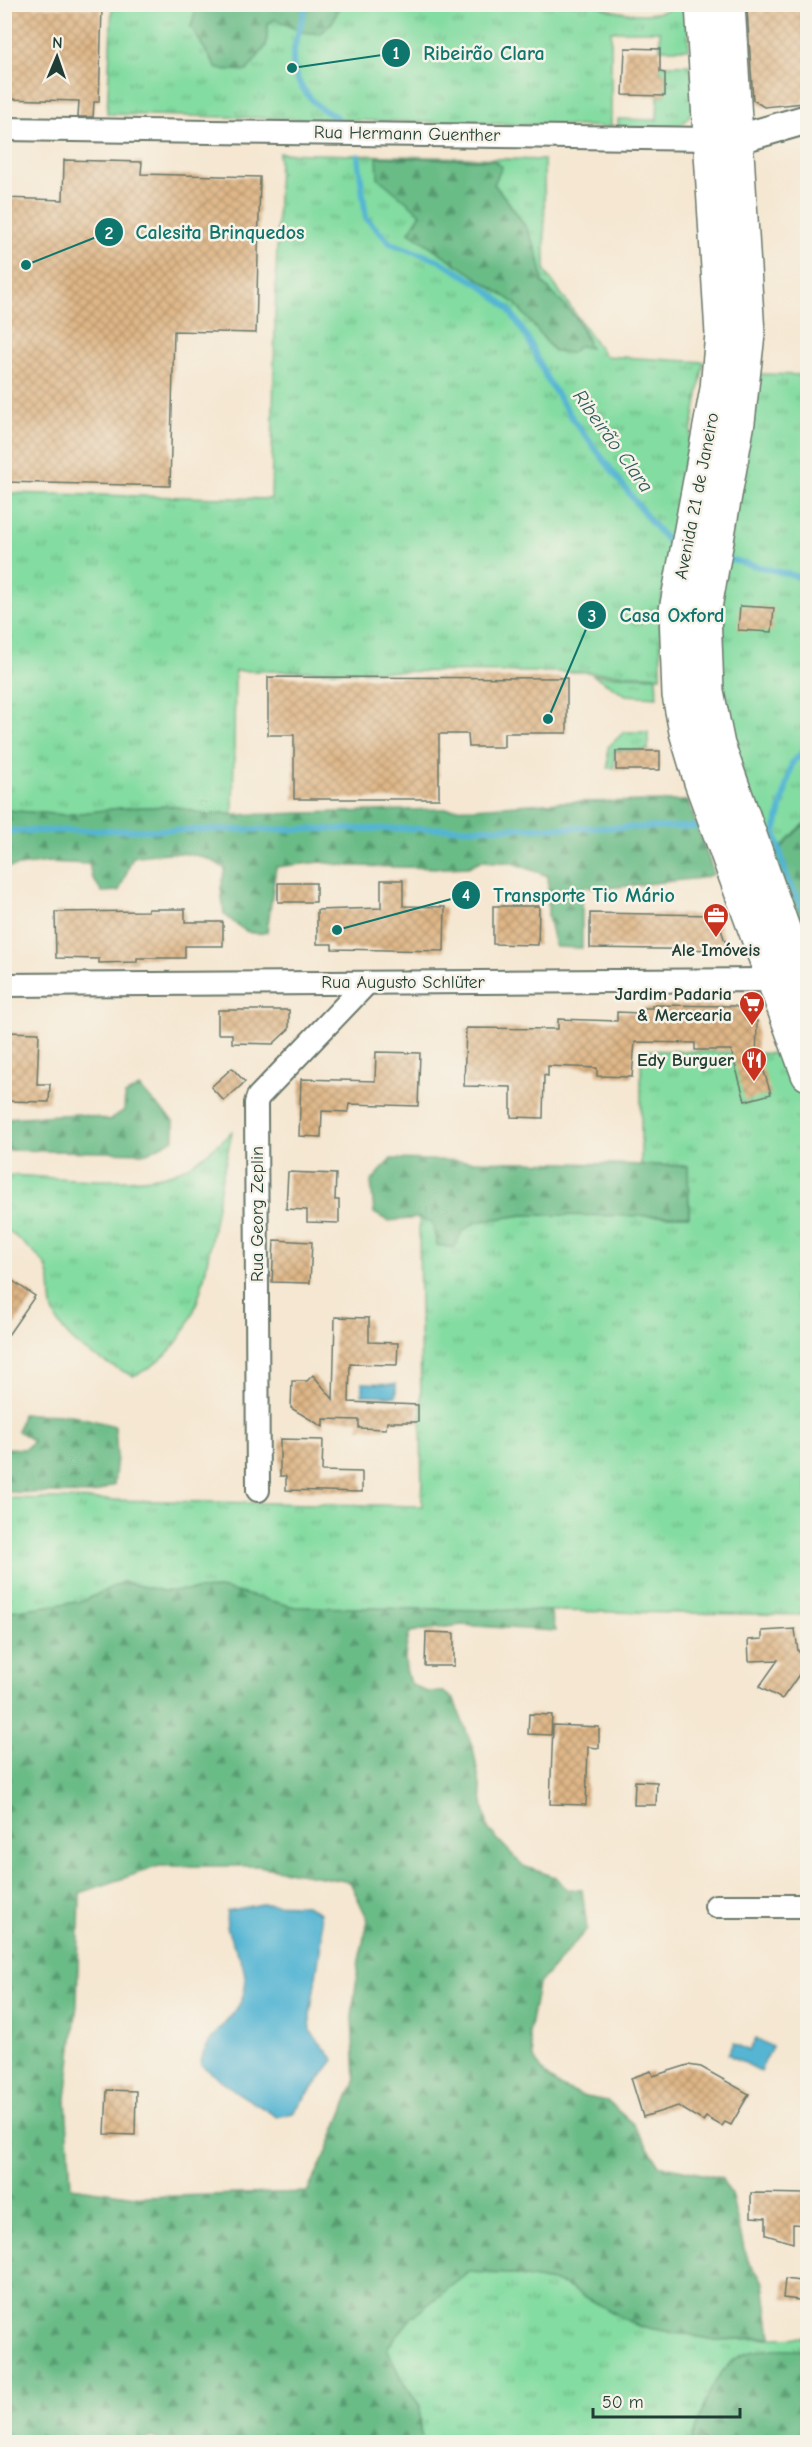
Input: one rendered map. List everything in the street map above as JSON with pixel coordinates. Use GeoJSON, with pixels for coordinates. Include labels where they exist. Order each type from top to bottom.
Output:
{"type":"FeatureCollection","features":[{"type":"Feature","properties":{"kind":"main road","name":"Avenida 21 de Janeiro"},"geometry":{"type":"LineString","coordinates":[[702,4],[724,138],[747,304],[733,361],[698,558],[703,638],[696,716],[701,782],[794,986],[807,1074]]}},
{"type":"Feature","properties":{"kind":"main road","name":"Avenida 21 de Janeiro"},"geometry":{"type":"LineString","coordinates":[[724,138],[728,4]]}},
{"type":"Feature","properties":{"kind":"street","name":"Rua Hermann Guenther"},"geometry":{"type":"LineString","coordinates":[[4,129],[724,138],[807,119]]}},
{"type":"Feature","properties":{"kind":"street","name":"Rua Augusto Schlüter"},"geometry":{"type":"LineString","coordinates":[[4,985],[367,982],[794,986]]}},
{"type":"Feature","properties":{"kind":"street","name":"Rua Georg Zeplin"},"geometry":{"type":"LineString","coordinates":[[258,1490],[256,1103],[258,1097],[367,982]]}},
{"type":"Feature","properties":{"kind":"street"},"geometry":{"type":"LineString","coordinates":[[716,1906],[807,1906]]}},
{"type":"Feature","properties":{"kind":"green space"},"geometry":{"type":"Polygon","coordinates":[[[197,4],[341,5],[331,24],[320,34],[302,32],[275,19],[268,24],[266,46],[247,71],[217,69],[191,27],[197,4]]]}},
{"type":"Feature","properties":{"kind":"green space"},"geometry":{"type":"Polygon","coordinates":[[[112,5],[197,5],[191,27],[266,46],[268,24],[275,19],[302,32],[331,24],[341,5],[596,5],[639,14],[656,13],[687,5],[689,49],[660,49],[660,31],[611,31],[611,127],[107,114],[112,5]]]}},
{"type":"Feature","properties":{"kind":"green space"},"geometry":{"type":"Polygon","coordinates":[[[660,65],[691,65],[693,100],[685,122],[678,127],[618,128],[618,119],[657,120],[658,96],[665,96],[665,73],[660,72],[660,65]]]}},
{"type":"Feature","properties":{"kind":"green space"},"geometry":{"type":"Polygon","coordinates":[[[279,153],[544,160],[545,271],[605,356],[704,362],[660,609],[661,676],[580,672],[235,671],[233,815],[222,813],[208,815],[173,806],[121,808],[65,815],[5,810],[5,493],[271,499],[279,153]],[[493,160],[457,161],[409,232],[515,303],[554,351],[579,346],[588,340],[577,319],[542,282],[541,268],[527,229],[494,184],[502,167],[493,160]]]}},
{"type":"Feature","properties":{"kind":"green space"},"geometry":{"type":"Polygon","coordinates":[[[377,157],[493,160],[502,167],[494,184],[511,206],[533,242],[541,268],[542,282],[577,319],[590,348],[580,346],[570,353],[554,351],[515,303],[409,232],[421,214],[378,178],[377,157]]]}},
{"type":"Feature","properties":{"kind":"green space"},"geometry":{"type":"Polygon","coordinates":[[[757,374],[807,375],[807,823],[770,861],[723,708],[718,614],[757,374]]]}},
{"type":"Feature","properties":{"kind":"green space"},"geometry":{"type":"Polygon","coordinates":[[[593,675],[656,677],[657,697],[626,695],[593,675]]]}},
{"type":"Feature","properties":{"kind":"green space"},"geometry":{"type":"Polygon","coordinates":[[[624,732],[648,732],[648,750],[614,750],[614,768],[608,768],[608,747],[624,732]]]}},
{"type":"Feature","properties":{"kind":"green space"},"geometry":{"type":"Polygon","coordinates":[[[688,801],[714,874],[701,878],[608,888],[582,887],[582,948],[555,947],[548,916],[548,876],[513,863],[480,861],[468,867],[447,868],[349,866],[321,862],[276,867],[267,932],[260,933],[244,930],[224,914],[221,888],[225,869],[215,862],[193,855],[169,853],[133,857],[119,891],[102,892],[92,877],[89,864],[48,862],[5,868],[5,810],[65,815],[121,808],[173,806],[208,815],[222,813],[233,815],[475,808],[560,802],[688,801]]]}},
{"type":"Feature","properties":{"kind":"green space"},"geometry":{"type":"Polygon","coordinates":[[[807,823],[807,964],[770,861],[807,823]]]}},
{"type":"Feature","properties":{"kind":"green space"},"geometry":{"type":"Polygon","coordinates":[[[641,1050],[789,1054],[808,1112],[807,1615],[295,1607],[224,1589],[163,1591],[123,1582],[84,1601],[5,1612],[4,1498],[422,1506],[419,1218],[462,1232],[476,1222],[523,1215],[689,1216],[688,1166],[641,1165],[641,1050]]]}},
{"type":"Feature","properties":{"kind":"green space"},"geometry":{"type":"Polygon","coordinates":[[[139,1087],[174,1122],[174,1139],[147,1153],[5,1150],[5,1118],[78,1114],[110,1120],[124,1110],[125,1095],[139,1087]]]}},
{"type":"Feature","properties":{"kind":"green space"},"geometry":{"type":"Polygon","coordinates":[[[232,1132],[206,1267],[194,1311],[184,1331],[171,1349],[154,1364],[133,1376],[86,1351],[66,1334],[53,1311],[49,1276],[45,1265],[5,1228],[5,1175],[92,1180],[158,1177],[191,1164],[232,1132]]]}},
{"type":"Feature","properties":{"kind":"green space"},"geometry":{"type":"Polygon","coordinates":[[[391,1159],[688,1166],[689,1216],[523,1215],[476,1222],[462,1232],[454,1248],[437,1245],[432,1223],[419,1218],[388,1221],[374,1213],[371,1182],[391,1159]]]}},
{"type":"Feature","properties":{"kind":"green space"},"geometry":{"type":"Polygon","coordinates":[[[22,1414],[72,1415],[115,1426],[117,1457],[114,1485],[93,1494],[5,1492],[5,1448],[25,1449],[33,1441],[18,1431],[22,1414]]]}},
{"type":"Feature","properties":{"kind":"green space"},"geometry":{"type":"Polygon","coordinates":[[[122,1582],[163,1591],[224,1589],[295,1607],[550,1611],[556,1631],[461,1625],[410,1632],[406,1646],[406,1670],[410,1683],[427,1692],[443,1692],[454,1700],[473,1748],[488,1829],[523,1866],[555,1877],[567,1889],[582,1890],[587,1929],[538,1985],[529,2032],[534,2059],[547,2077],[561,2087],[585,2097],[607,2101],[633,2124],[659,2165],[721,2178],[731,2194],[746,2257],[764,2283],[771,2337],[716,2340],[637,2326],[563,2284],[509,2274],[469,2272],[411,2318],[387,2348],[402,2381],[420,2406],[420,2431],[424,2442],[164,2442],[152,2437],[142,2442],[5,2442],[4,1612],[84,1601],[122,1582]],[[159,1866],[80,1893],[77,2005],[66,2099],[71,2187],[143,2197],[307,2192],[325,2156],[355,2081],[352,2016],[359,1960],[368,1920],[350,1882],[258,1866],[159,1866]]]}},
{"type":"Feature","properties":{"kind":"green space"},"geometry":{"type":"Polygon","coordinates":[[[468,2272],[509,2274],[563,2284],[638,2326],[716,2340],[807,2337],[807,2442],[424,2442],[420,2431],[420,2406],[402,2381],[387,2348],[411,2318],[468,2272]]]}},
{"type":"Feature","properties":{"kind":"green space"},"geometry":{"type":"Polygon","coordinates":[[[807,2350],[807,2442],[691,2442],[706,2401],[730,2363],[742,2355],[756,2351],[807,2350]]]}},
{"type":"Feature","properties":{"kind":"water"},"geometry":{"type":"Polygon","coordinates":[[[362,1383],[396,1384],[396,1396],[362,1395],[362,1383]]]}},
{"type":"Feature","properties":{"kind":"water"},"geometry":{"type":"Polygon","coordinates":[[[262,1904],[306,1905],[320,1913],[322,1937],[310,2016],[311,2032],[334,2060],[293,2113],[277,2117],[238,2093],[201,2065],[208,2044],[237,2007],[243,1997],[245,1986],[243,1965],[228,1931],[227,1911],[262,1904]]]}},
{"type":"Feature","properties":{"kind":"water"},"geometry":{"type":"Polygon","coordinates":[[[756,2038],[772,2047],[760,2071],[728,2054],[734,2043],[749,2051],[756,2038]]]}},
{"type":"Feature","properties":{"kind":"building"},"geometry":{"type":"Polygon","coordinates":[[[760,4],[807,4],[807,94],[804,94],[804,103],[764,107],[753,100],[747,9],[761,9],[760,4]]]}},
{"type":"Feature","properties":{"kind":"building"},"geometry":{"type":"Polygon","coordinates":[[[4,6],[102,8],[99,102],[94,102],[93,117],[78,117],[79,101],[4,99],[4,6]]]}},
{"type":"Feature","properties":{"kind":"building"},"geometry":{"type":"Polygon","coordinates":[[[625,48],[660,49],[660,72],[665,73],[665,96],[623,95],[625,48]]]}},
{"type":"Feature","properties":{"kind":"building"},"geometry":{"type":"Polygon","coordinates":[[[64,160],[142,162],[141,174],[260,177],[256,333],[174,331],[170,486],[4,482],[4,198],[63,200],[64,160]]]}},
{"type":"Feature","properties":{"kind":"building"},"geometry":{"type":"Polygon","coordinates":[[[740,606],[774,608],[772,632],[738,630],[740,606]]]}},
{"type":"Feature","properties":{"kind":"building"},"geometry":{"type":"Polygon","coordinates":[[[268,677],[567,678],[567,733],[504,733],[504,747],[469,747],[468,734],[439,734],[439,799],[294,799],[294,735],[268,735],[268,677]]]}},
{"type":"Feature","properties":{"kind":"building"},"geometry":{"type":"Polygon","coordinates":[[[616,751],[660,751],[660,770],[616,770],[616,751]]]}},
{"type":"Feature","properties":{"kind":"building"},"geometry":{"type":"Polygon","coordinates":[[[381,880],[403,880],[403,906],[445,907],[444,951],[332,949],[332,944],[317,944],[317,910],[381,908],[381,880]]]}},
{"type":"Feature","properties":{"kind":"building"},"geometry":{"type":"Polygon","coordinates":[[[278,883],[316,883],[316,902],[278,902],[278,883]]]}},
{"type":"Feature","properties":{"kind":"building"},"geometry":{"type":"Polygon","coordinates":[[[493,906],[539,906],[538,945],[493,944],[493,906]]]}},
{"type":"Feature","properties":{"kind":"building"},"geometry":{"type":"Polygon","coordinates":[[[148,909],[185,909],[185,922],[223,922],[223,946],[185,946],[185,958],[137,958],[137,962],[99,963],[99,959],[56,958],[55,912],[148,911],[148,909]]]}},
{"type":"Feature","properties":{"kind":"building"},"geometry":{"type":"Polygon","coordinates":[[[590,913],[716,915],[728,950],[590,948],[590,913]]]}},
{"type":"Feature","properties":{"kind":"building"},"geometry":{"type":"Polygon","coordinates":[[[652,1005],[735,1006],[757,1021],[756,1067],[762,1065],[771,1094],[745,1101],[731,1050],[695,1050],[695,1043],[635,1042],[632,1077],[597,1076],[597,1068],[548,1066],[548,1076],[544,1075],[543,1118],[511,1117],[511,1087],[464,1086],[466,1028],[558,1029],[558,1019],[617,1021],[617,1012],[640,1013],[641,1008],[652,1008],[652,1005]]]}},
{"type":"Feature","properties":{"kind":"building"},"geometry":{"type":"Polygon","coordinates":[[[218,1010],[289,1010],[289,1029],[273,1044],[232,1043],[232,1034],[218,1034],[218,1010]]]}},
{"type":"Feature","properties":{"kind":"building"},"geometry":{"type":"Polygon","coordinates":[[[5,1032],[39,1033],[37,1084],[50,1084],[49,1102],[4,1101],[5,1032]]]}},
{"type":"Feature","properties":{"kind":"building"},"geometry":{"type":"Polygon","coordinates":[[[376,1052],[420,1053],[418,1106],[349,1104],[348,1112],[322,1111],[321,1137],[299,1136],[301,1079],[375,1081],[376,1052]]]}},
{"type":"Feature","properties":{"kind":"building"},"geometry":{"type":"Polygon","coordinates":[[[232,1068],[245,1082],[224,1101],[211,1087],[232,1068]]]}},
{"type":"Feature","properties":{"kind":"building"},"geometry":{"type":"Polygon","coordinates":[[[288,1172],[336,1174],[335,1200],[339,1200],[339,1223],[307,1222],[307,1210],[286,1209],[288,1172]]]}},
{"type":"Feature","properties":{"kind":"building"},"geometry":{"type":"Polygon","coordinates":[[[274,1240],[312,1242],[310,1283],[272,1282],[274,1240]]]}},
{"type":"Feature","properties":{"kind":"building"},"geometry":{"type":"Polygon","coordinates":[[[4,1275],[35,1296],[4,1341],[4,1275]]]}},
{"type":"Feature","properties":{"kind":"building"},"geometry":{"type":"Polygon","coordinates":[[[335,1317],[369,1318],[369,1342],[398,1343],[397,1365],[350,1364],[349,1402],[418,1405],[418,1422],[387,1422],[386,1429],[359,1428],[359,1420],[323,1419],[323,1427],[291,1408],[292,1381],[307,1381],[313,1375],[333,1399],[335,1317]]]}},
{"type":"Feature","properties":{"kind":"building"},"geometry":{"type":"Polygon","coordinates":[[[280,1439],[323,1440],[322,1471],[362,1472],[362,1492],[286,1490],[286,1476],[280,1476],[280,1439]]]}},
{"type":"Feature","properties":{"kind":"building"},"geometry":{"type":"Polygon","coordinates":[[[795,1629],[798,1651],[807,1659],[807,1663],[782,1699],[759,1687],[778,1660],[749,1661],[748,1640],[762,1639],[762,1631],[795,1629]]]}},
{"type":"Feature","properties":{"kind":"building"},"geometry":{"type":"Polygon","coordinates":[[[426,1632],[454,1633],[454,1666],[425,1666],[426,1632]]]}},
{"type":"Feature","properties":{"kind":"building"},"geometry":{"type":"Polygon","coordinates":[[[529,1714],[552,1715],[551,1735],[528,1734],[529,1714]]]}},
{"type":"Feature","properties":{"kind":"building"},"geometry":{"type":"Polygon","coordinates":[[[553,1725],[599,1727],[599,1748],[588,1747],[586,1805],[550,1804],[553,1725]]]}},
{"type":"Feature","properties":{"kind":"building"},"geometry":{"type":"Polygon","coordinates":[[[635,1781],[657,1782],[656,1805],[634,1805],[635,1781]]]}},
{"type":"Feature","properties":{"kind":"building"},"geometry":{"type":"Polygon","coordinates":[[[688,2065],[701,2067],[749,2094],[731,2125],[725,2122],[722,2126],[706,2117],[703,2121],[678,2106],[643,2117],[631,2078],[651,2071],[653,2076],[688,2065]]]}},
{"type":"Feature","properties":{"kind":"building"},"geometry":{"type":"Polygon","coordinates":[[[107,2090],[136,2091],[135,2135],[105,2134],[107,2090]]]}},
{"type":"Feature","properties":{"kind":"building"},"geometry":{"type":"Polygon","coordinates":[[[751,2193],[807,2194],[807,2225],[793,2224],[793,2243],[766,2235],[766,2218],[751,2217],[751,2193]]]}},
{"type":"Feature","properties":{"kind":"building"},"geometry":{"type":"Polygon","coordinates":[[[785,2279],[807,2282],[807,2301],[783,2298],[785,2279]]]}},
{"type":"Feature","properties":{"kind":"waterway","name":"Ribeirão Clara"},"geometry":{"type":"LineString","coordinates":[[306,4],[294,51],[294,71],[313,102],[337,117]]}},
{"type":"Feature","properties":{"kind":"waterway","name":"Ribeirão Clara"},"geometry":{"type":"LineString","coordinates":[[358,156],[366,218],[390,243],[438,260],[481,285],[508,308],[527,337],[548,381],[575,422],[651,522],[671,545],[679,547]]}},
{"type":"Feature","properties":{"kind":"waterway","name":"Ribeirão Clara"},"geometry":{"type":"LineString","coordinates":[[724,558],[808,579]]}},
{"type":"Feature","properties":{"kind":"waterway","name":"Ribeirão Clara"},"geometry":{"type":"LineString","coordinates":[[808,746],[792,763],[775,832],[787,878],[808,920]]}},
{"type":"Feature","properties":{"kind":"waterway"},"geometry":{"type":"LineString","coordinates":[[4,831],[698,827]]}},
{"type":"Feature","properties":{"kind":"place","name":"Ribeirão Clara"},"geometry":{"type":"Point","coordinates":[292,68]}},
{"type":"Feature","properties":{"kind":"place","name":"Calesita Brinquedos"},"geometry":{"type":"Point","coordinates":[26,265]}},
{"type":"Feature","properties":{"kind":"place","name":"Casa Oxford"},"geometry":{"type":"Point","coordinates":[548,719]}},
{"type":"Feature","properties":{"kind":"place","name":"Transporte Tio Mário"},"geometry":{"type":"Point","coordinates":[337,930]}},
{"type":"Feature","properties":{"kind":"place","name":"Ale Imóveis"},"geometry":{"type":"Point","coordinates":[716,939]}},
{"type":"Feature","properties":{"kind":"place","name":"Jardim Padaria & Mercearia"},"geometry":{"type":"Point","coordinates":[752,1027]}},
{"type":"Feature","properties":{"kind":"place","name":"Edy Burguer"},"geometry":{"type":"Point","coordinates":[754,1083]}}]}
